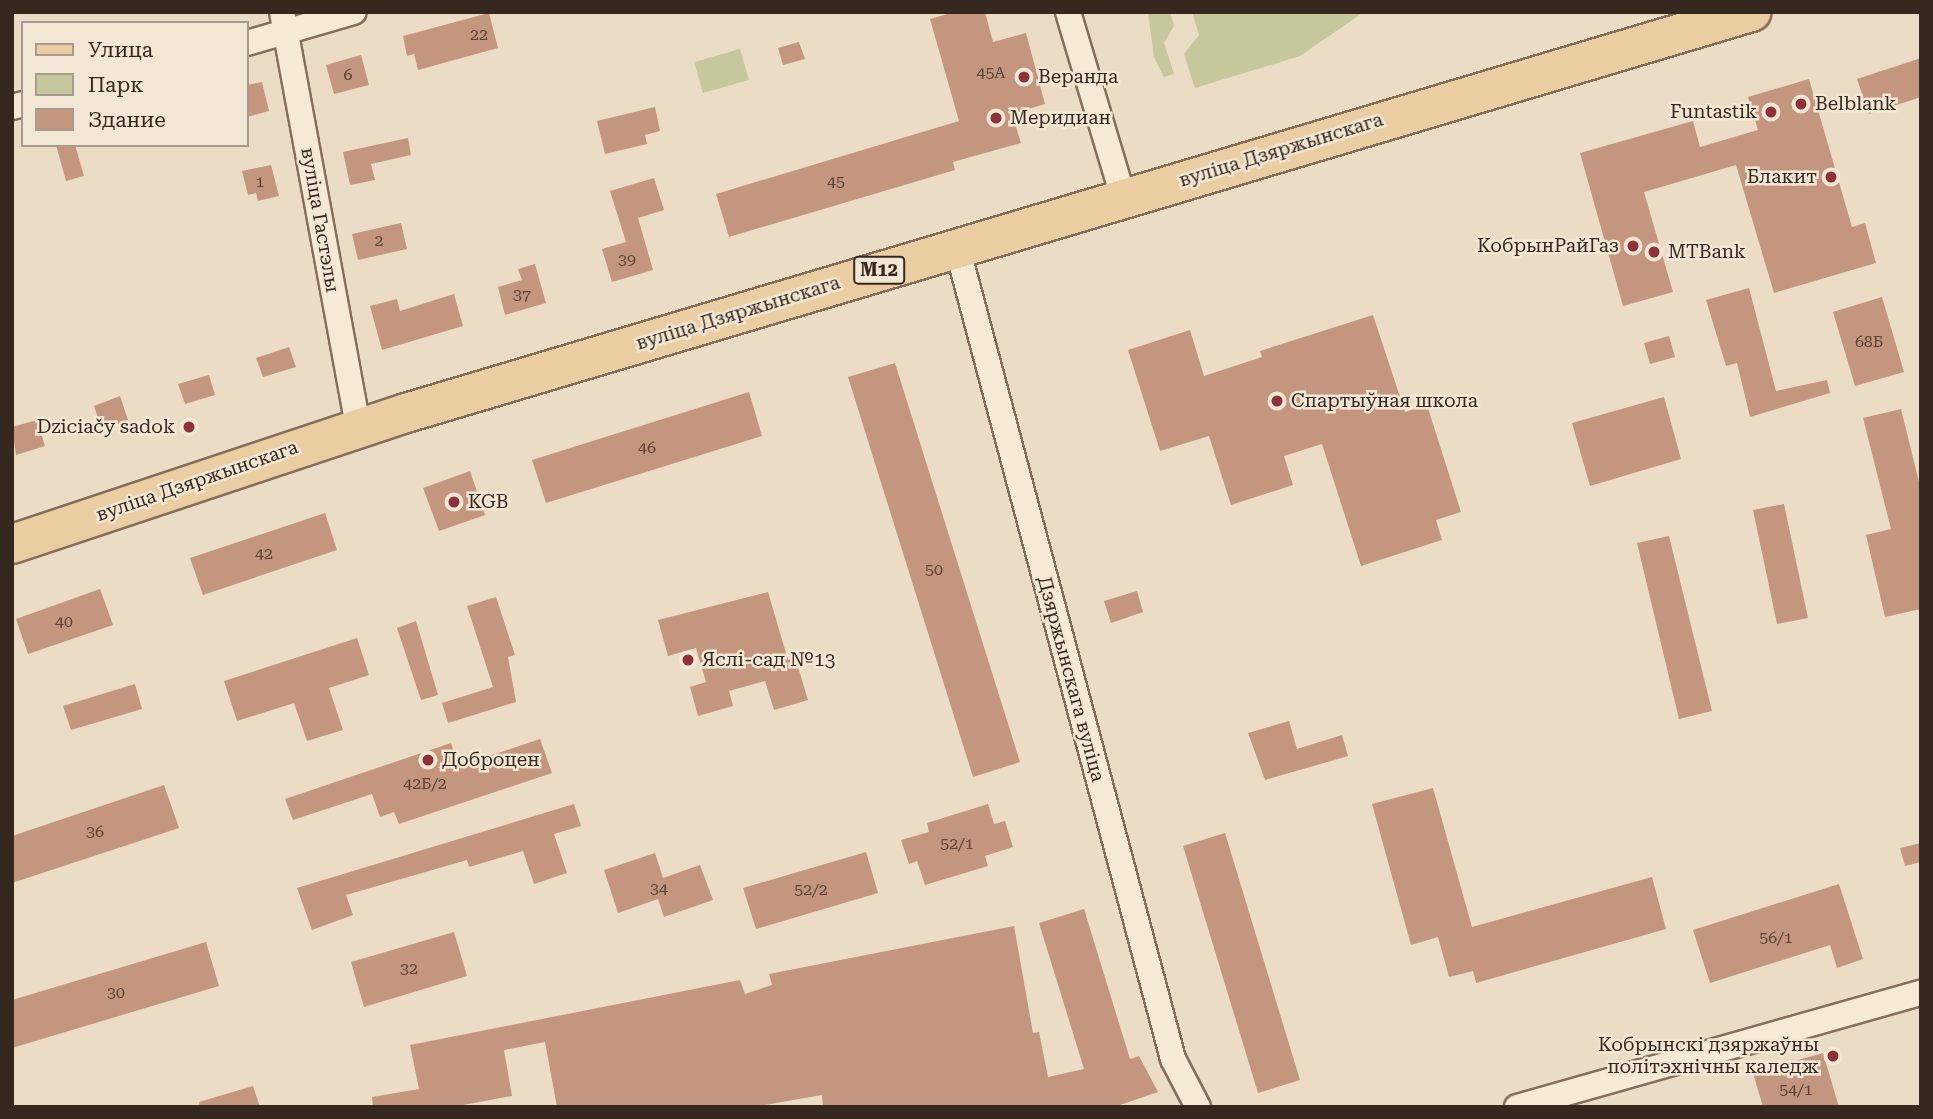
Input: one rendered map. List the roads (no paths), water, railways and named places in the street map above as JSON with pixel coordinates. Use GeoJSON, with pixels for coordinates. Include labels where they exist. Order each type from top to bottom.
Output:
{"type":"FeatureCollection","features":[{"type":"Feature","properties":{"kind":"main road","name":"вуліца Дзяржынскага"},"geometry":{"type":"LineString","coordinates":[[12,544],[358,428],[1123,197],[1751,12]]}},
{"type":"Feature","properties":{"kind":"street"},"geometry":{"type":"LineString","coordinates":[[248,42],[284,22],[354,12]]}},
{"type":"Feature","properties":{"kind":"street"},"geometry":{"type":"LineString","coordinates":[[1068,12],[1123,197]]}},
{"type":"Feature","properties":{"kind":"street","name":"вуліца Гастэлы"},"geometry":{"type":"LineString","coordinates":[[284,22],[358,428]]}},
{"type":"Feature","properties":{"kind":"street","name":"Дзяржынскага вуліца"},"geometry":{"type":"LineString","coordinates":[[957,247],[1173,1059],[1198,1107]]}},
{"type":"Feature","properties":{"kind":"street"},"geometry":{"type":"LineString","coordinates":[[1517,1107],[1921,993]]}},
{"type":"Feature","properties":{"kind":"place","name":"Веранда"},"geometry":{"type":"Point","coordinates":[1024,77]}},
{"type":"Feature","properties":{"kind":"place","name":"Belblank"},"geometry":{"type":"Point","coordinates":[1801,104]}},
{"type":"Feature","properties":{"kind":"place","name":"Funtastik"},"geometry":{"type":"Point","coordinates":[1771,112]}},
{"type":"Feature","properties":{"kind":"place","name":"Меридиан"},"geometry":{"type":"Point","coordinates":[996,118]}},
{"type":"Feature","properties":{"kind":"place","name":"Блакит"},"geometry":{"type":"Point","coordinates":[1831,177]}},
{"type":"Feature","properties":{"kind":"place","name":"КобрынРайГаз"},"geometry":{"type":"Point","coordinates":[1633,246]}},
{"type":"Feature","properties":{"kind":"place","name":"MTBank"},"geometry":{"type":"Point","coordinates":[1654,252]}},
{"type":"Feature","properties":{"kind":"place","name":"Спартыўная школа"},"geometry":{"type":"Point","coordinates":[1277,401]}},
{"type":"Feature","properties":{"kind":"place","name":"Dziciačy sadok"},"geometry":{"type":"Point","coordinates":[189,427]}},
{"type":"Feature","properties":{"kind":"place","name":"KGB"},"geometry":{"type":"Point","coordinates":[454,502]}},
{"type":"Feature","properties":{"kind":"place","name":"Яслі-сад №13"},"geometry":{"type":"Point","coordinates":[688,660]}},
{"type":"Feature","properties":{"kind":"place","name":"Доброцен"},"geometry":{"type":"Point","coordinates":[428,760]}},
{"type":"Feature","properties":{"kind":"place","name":"Кобрынскі дзяржаўны політэхнічны каледж"},"geometry":{"type":"Point","coordinates":[1833,1056]}}]}
